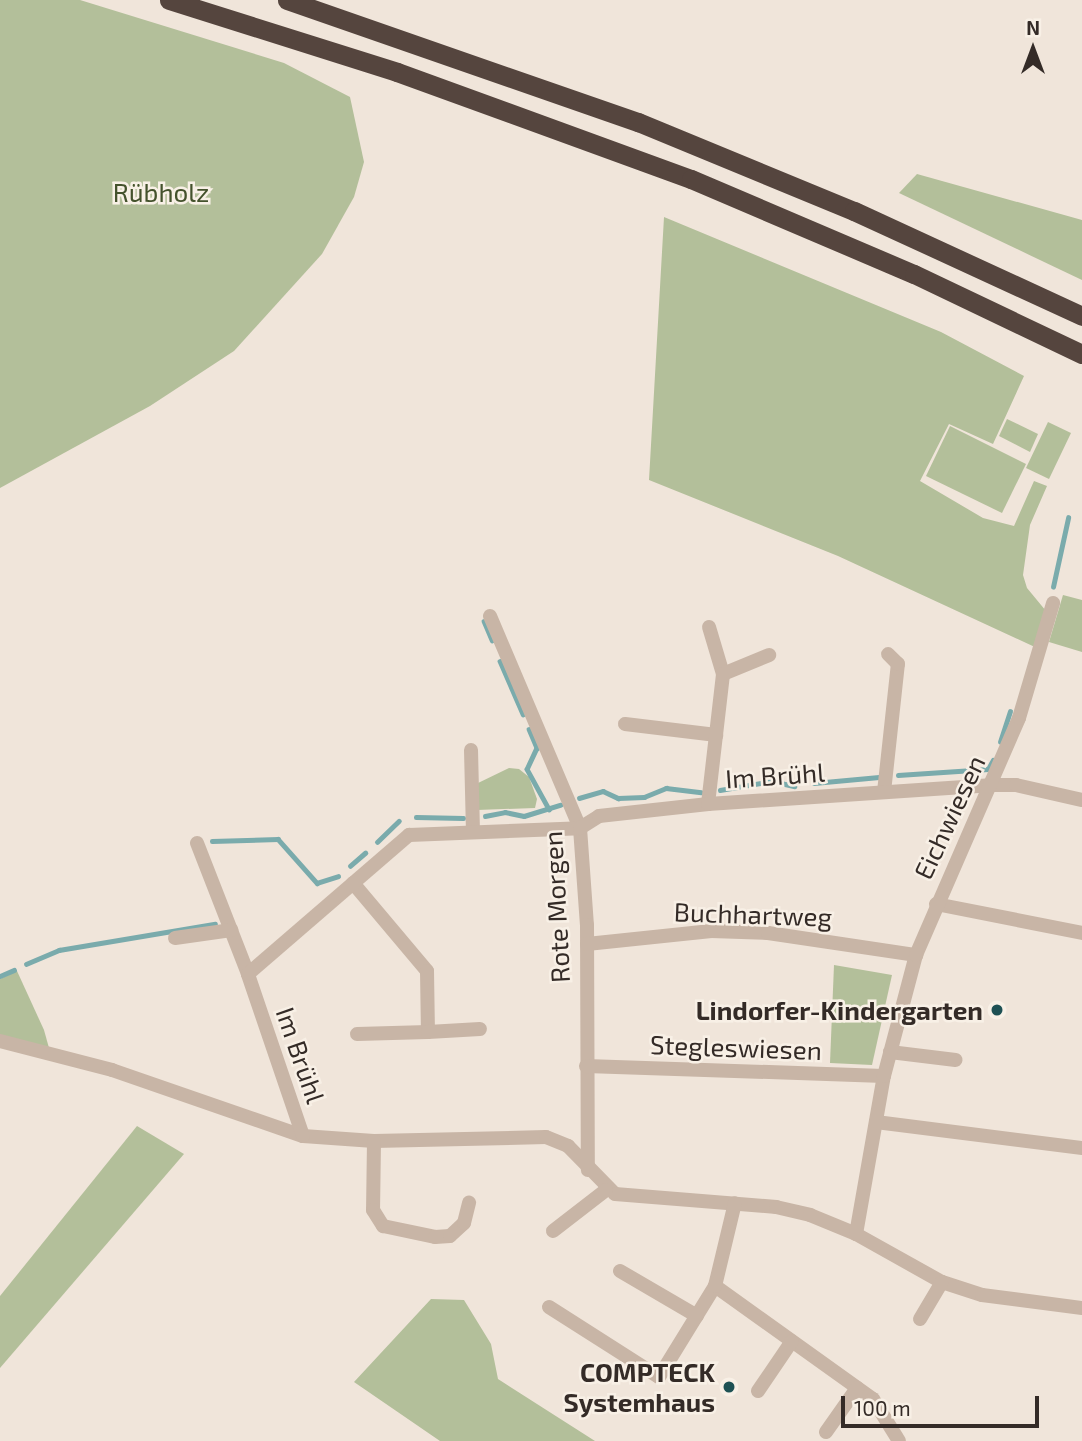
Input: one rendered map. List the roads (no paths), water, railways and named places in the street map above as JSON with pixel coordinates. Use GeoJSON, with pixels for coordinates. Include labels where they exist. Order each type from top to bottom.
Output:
{"type":"FeatureCollection","features":[{"type":"Feature","properties":{"kind":"highway"},"geometry":{"type":"LineString","coordinates":[[169,0],[397,72],[691,179],[914,274],[1082,354]]}},
{"type":"Feature","properties":{"kind":"highway"},"geometry":{"type":"LineString","coordinates":[[287,0],[638,122],[854,211],[1082,316]]}},
{"type":"Feature","properties":{"kind":"street","name":"Eichwiesen"},"geometry":{"type":"LineString","coordinates":[[856,1234],[884,1076],[916,955],[958,851],[993,785],[1019,718],[1053,603]]}},
{"type":"Feature","properties":{"kind":"street","name":"Rote Morgen"},"geometry":{"type":"LineString","coordinates":[[490,616],[580,828],[587,944],[588,1170]]}},
{"type":"Feature","properties":{"kind":"street"},"geometry":{"type":"LineString","coordinates":[[708,804],[723,674],[709,627]]}},
{"type":"Feature","properties":{"kind":"street"},"geometry":{"type":"LineString","coordinates":[[884,792],[898,664],[888,654]]}},
{"type":"Feature","properties":{"kind":"street"},"geometry":{"type":"LineString","coordinates":[[723,674],[769,655]]}},
{"type":"Feature","properties":{"kind":"street"},"geometry":{"type":"LineString","coordinates":[[625,724],[716,735]]}},
{"type":"Feature","properties":{"kind":"street"},"geometry":{"type":"LineString","coordinates":[[471,750],[473,832]]}},
{"type":"Feature","properties":{"kind":"street","name":"Im Brühl"},"geometry":{"type":"LineString","coordinates":[[303,1136],[247,974],[409,835],[580,828],[600,816],[708,804],[993,785],[1016,785],[1082,800]]}},
{"type":"Feature","properties":{"kind":"street"},"geometry":{"type":"LineString","coordinates":[[197,843],[247,974]]}},
{"type":"Feature","properties":{"kind":"street"},"geometry":{"type":"LineString","coordinates":[[353,883],[427,971],[428,1031]]}},
{"type":"Feature","properties":{"kind":"street"},"geometry":{"type":"LineString","coordinates":[[936,904],[1082,933]]}},
{"type":"Feature","properties":{"kind":"street"},"geometry":{"type":"LineString","coordinates":[[175,938],[231,930]]}},
{"type":"Feature","properties":{"kind":"street","name":"Buchhartweg"},"geometry":{"type":"LineString","coordinates":[[587,944],[711,931],[768,933],[916,955]]}},
{"type":"Feature","properties":{"kind":"street"},"geometry":{"type":"LineString","coordinates":[[358,1034],[480,1029]]}},
{"type":"Feature","properties":{"kind":"street"},"geometry":{"type":"LineString","coordinates":[[0,1041],[112,1070],[303,1136],[374,1141],[546,1137],[568,1146],[606,1189],[628,1197],[735,1203],[810,1215],[856,1234],[942,1282],[982,1296],[1082,1308]]}},
{"type":"Feature","properties":{"kind":"street"},"geometry":{"type":"LineString","coordinates":[[890,1052],[956,1060]]}},
{"type":"Feature","properties":{"kind":"street","name":"Stegleswiesen"},"geometry":{"type":"LineString","coordinates":[[586,1066],[884,1076]]}},
{"type":"Feature","properties":{"kind":"street"},"geometry":{"type":"LineString","coordinates":[[876,1122],[1082,1148]]}},
{"type":"Feature","properties":{"kind":"street"},"geometry":{"type":"LineString","coordinates":[[374,1141],[373,1210],[383,1226],[435,1237],[450,1236],[464,1223],[469,1203]]}},
{"type":"Feature","properties":{"kind":"street"},"geometry":{"type":"LineString","coordinates":[[553,1231],[606,1189]]}},
{"type":"Feature","properties":{"kind":"street"},"geometry":{"type":"LineString","coordinates":[[549,1307],[659,1377],[715,1286],[735,1203]]}},
{"type":"Feature","properties":{"kind":"street"},"geometry":{"type":"LineString","coordinates":[[620,1271],[697,1316]]}},
{"type":"Feature","properties":{"kind":"street"},"geometry":{"type":"LineString","coordinates":[[920,1319],[942,1282]]}},
{"type":"Feature","properties":{"kind":"street"},"geometry":{"type":"LineString","coordinates":[[715,1286],[857,1388],[886,1412],[900,1441]]}},
{"type":"Feature","properties":{"kind":"street"},"geometry":{"type":"LineString","coordinates":[[758,1391],[792,1341]]}},
{"type":"Feature","properties":{"kind":"street"},"geometry":{"type":"LineString","coordinates":[[826,1432],[857,1388]]}},
{"type":"Feature","properties":{"kind":"waterway"},"geometry":{"type":"LineString","coordinates":[[1053,587],[1068,518]]}},
{"type":"Feature","properties":{"kind":"waterway"},"geometry":{"type":"LineString","coordinates":[[484,621],[492,640]]}},
{"type":"Feature","properties":{"kind":"waterway"},"geometry":{"type":"LineString","coordinates":[[500,661],[523,714]]}},
{"type":"Feature","properties":{"kind":"waterway"},"geometry":{"type":"LineString","coordinates":[[1000,742],[1010,712]]}},
{"type":"Feature","properties":{"kind":"waterway"},"geometry":{"type":"LineString","coordinates":[[529,729],[537,748],[527,769],[549,809]]}},
{"type":"Feature","properties":{"kind":"waterway"},"geometry":{"type":"LineString","coordinates":[[898,775],[988,769],[993,760]]}},
{"type":"Feature","properties":{"kind":"waterway"},"geometry":{"type":"LineString","coordinates":[[814,783],[879,777]]}},
{"type":"Feature","properties":{"kind":"waterway"},"geometry":{"type":"LineString","coordinates":[[720,790],[772,781],[794,786]]}},
{"type":"Feature","properties":{"kind":"waterway"},"geometry":{"type":"LineString","coordinates":[[579,798],[603,791],[618,798],[644,797],[666,788],[701,792]]}},
{"type":"Feature","properties":{"kind":"waterway"},"geometry":{"type":"LineString","coordinates":[[485,816],[505,812],[524,816],[560,805]]}},
{"type":"Feature","properties":{"kind":"waterway"},"geometry":{"type":"LineString","coordinates":[[416,817],[463,818]]}},
{"type":"Feature","properties":{"kind":"waterway"},"geometry":{"type":"LineString","coordinates":[[377,842],[399,821]]}},
{"type":"Feature","properties":{"kind":"waterway"},"geometry":{"type":"LineString","coordinates":[[212,841],[278,839],[317,883],[338,876]]}},
{"type":"Feature","properties":{"kind":"waterway"},"geometry":{"type":"LineString","coordinates":[[350,866],[365,853]]}},
{"type":"Feature","properties":{"kind":"waterway"},"geometry":{"type":"LineString","coordinates":[[26,964],[59,950],[215,924]]}},
{"type":"Feature","properties":{"kind":"waterway"},"geometry":{"type":"LineString","coordinates":[[0,976],[14,970]]}},
{"type":"Feature","properties":{"kind":"place","name":"Lindorfer-Kindergarten"},"geometry":{"type":"Point","coordinates":[997,1010]}},
{"type":"Feature","properties":{"kind":"place","name":"COMPTECK Systemhaus"},"geometry":{"type":"Point","coordinates":[729,1387]}},
{"type":"Feature","properties":{"kind":"park label","name":"Rübholz"},"geometry":{"type":"Point","coordinates":[161,192]}}]}
